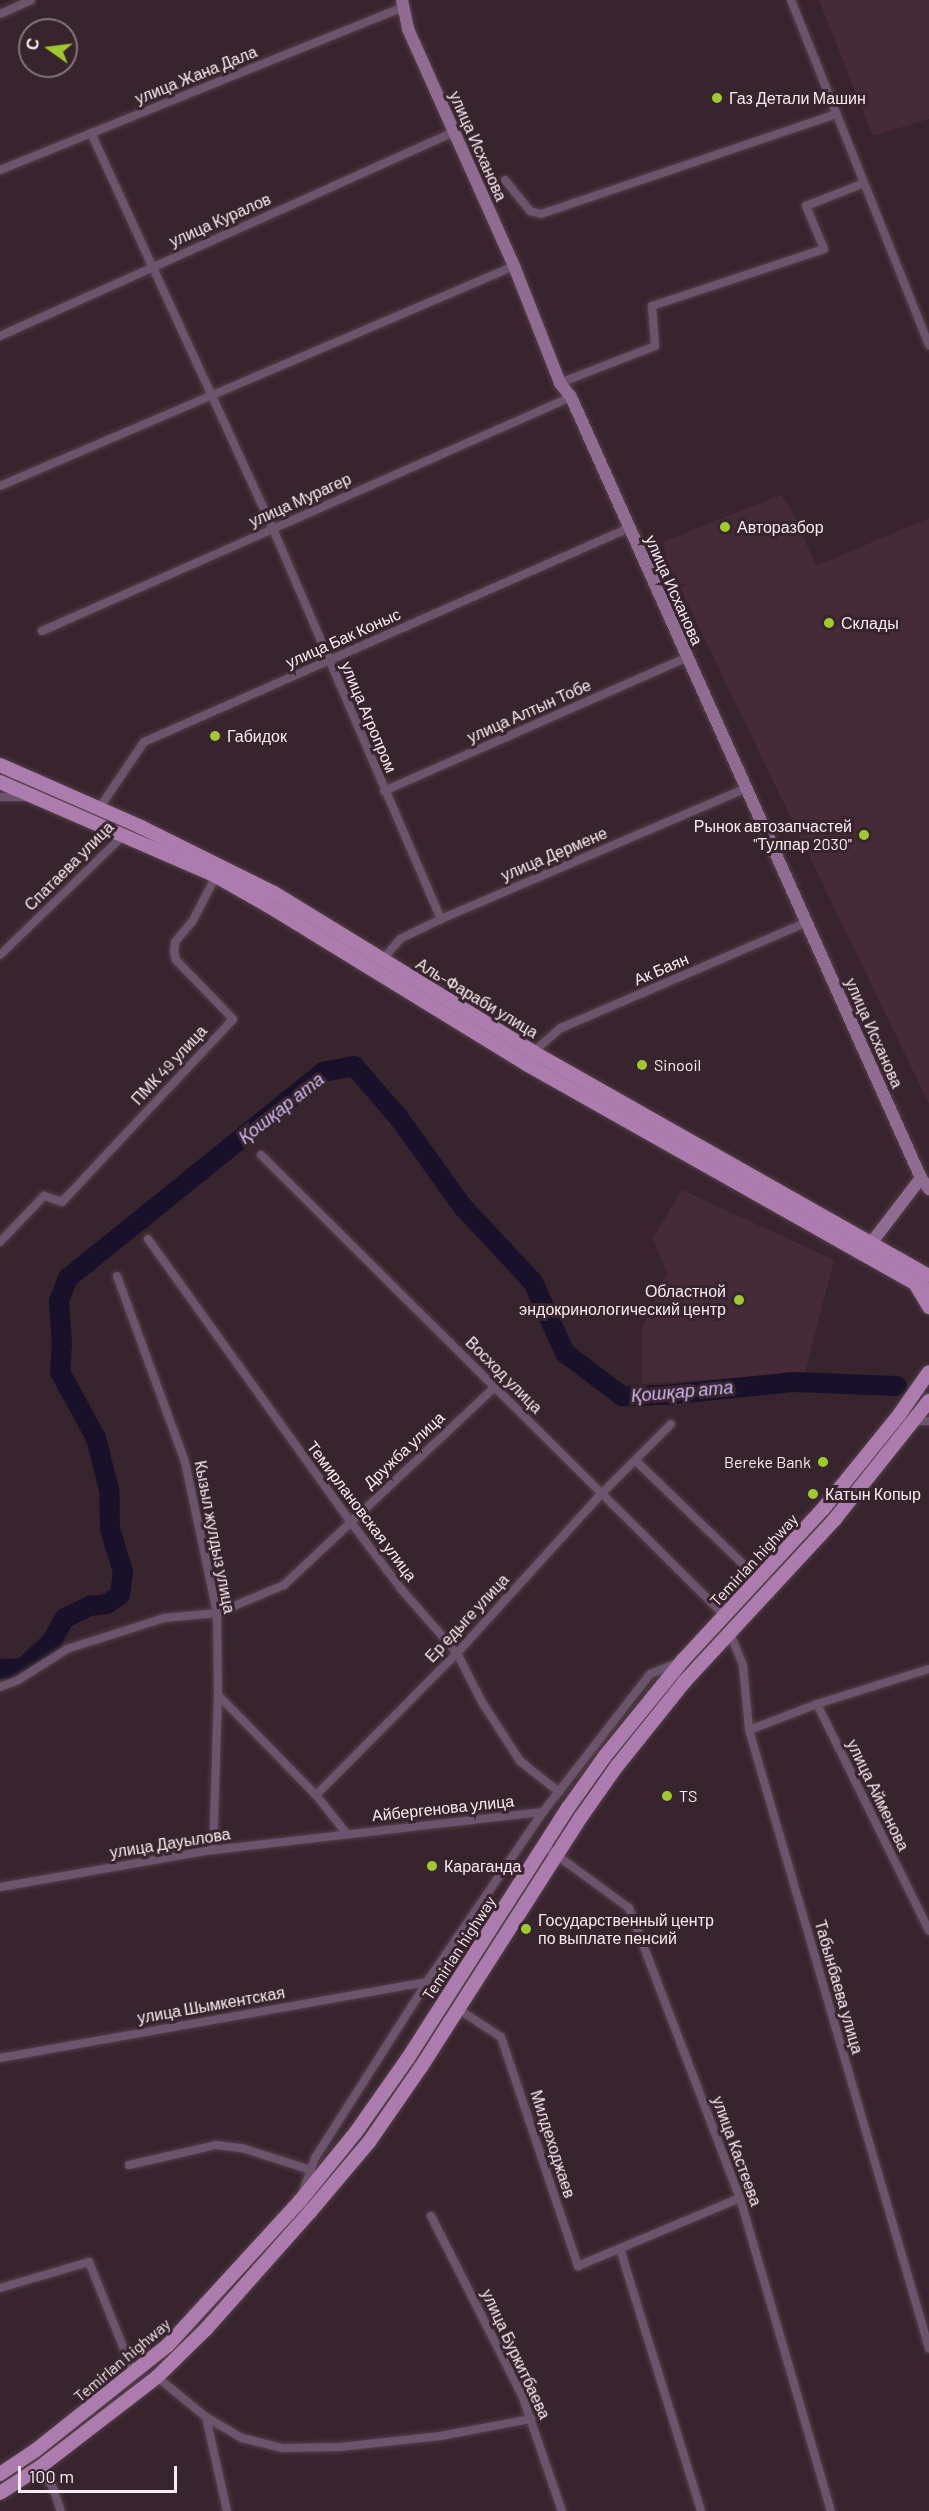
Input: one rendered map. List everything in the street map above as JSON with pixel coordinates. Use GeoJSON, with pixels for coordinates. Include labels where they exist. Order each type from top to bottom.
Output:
{"type":"FeatureCollection","features":[{"type":"Feature","properties":{"kind":"main road","name":"улица Исханова"},"geometry":{"type":"LineString","coordinates":[[403,4],[408,29],[514,266],[560,383],[570,398],[921,1178],[929,1189]]}},
{"type":"Feature","properties":{"kind":"main road","name":"Аль-Фараби улица"},"geometry":{"type":"LineString","coordinates":[[0,765],[98,810],[128,829],[267,905],[526,1064],[924,1276]]}},
{"type":"Feature","properties":{"kind":"main road","name":"Аль-Фараби улица"},"geometry":{"type":"LineString","coordinates":[[0,782],[35,797],[128,829],[274,893],[533,1052],[872,1242],[924,1276],[929,1291]]}},
{"type":"Feature","properties":{"kind":"main road"},"geometry":{"type":"LineString","coordinates":[[872,1242],[921,1178]]}},
{"type":"Feature","properties":{"kind":"main road"},"geometry":{"type":"LineString","coordinates":[[924,1276],[929,1307]]}},
{"type":"Feature","properties":{"kind":"main road","name":"Temirlan highway"},"geometry":{"type":"LineString","coordinates":[[0,2474],[36,2450],[134,2374],[192,2321],[300,2201],[356,2132],[408,2058],[544,1846],[605,1756],[683,1660],[823,1509],[929,1372]]}},
{"type":"Feature","properties":{"kind":"main road","name":"Temirlan highway"},"geometry":{"type":"LineString","coordinates":[[0,2493],[40,2467],[157,2377],[206,2329],[369,2142],[617,1766],[685,1681],[835,1519],[929,1401]]}},
{"type":"Feature","properties":{"kind":"street"},"geometry":{"type":"LineString","coordinates":[[0,14],[31,0]]}},
{"type":"Feature","properties":{"kind":"street"},"geometry":{"type":"LineString","coordinates":[[791,0],[929,345]]}},
{"type":"Feature","properties":{"kind":"street","name":"улица Жана Дала"},"geometry":{"type":"LineString","coordinates":[[0,170],[403,4]]}},
{"type":"Feature","properties":{"kind":"street"},"geometry":{"type":"LineString","coordinates":[[505,180],[530,211],[541,213],[837,114]]}},
{"type":"Feature","properties":{"kind":"street","name":"улица Куралов"},"geometry":{"type":"LineString","coordinates":[[0,336],[453,132]]}},
{"type":"Feature","properties":{"kind":"street","name":"улица Агропром"},"geometry":{"type":"LineString","coordinates":[[90,133],[273,529],[441,919]]}},
{"type":"Feature","properties":{"kind":"street"},"geometry":{"type":"LineString","coordinates":[[560,383],[655,346],[652,306],[824,249],[806,206],[864,183]]}},
{"type":"Feature","properties":{"kind":"street"},"geometry":{"type":"LineString","coordinates":[[0,486],[514,266]]}},
{"type":"Feature","properties":{"kind":"street","name":"улица Мурагер"},"geometry":{"type":"LineString","coordinates":[[42,631],[570,398]]}},
{"type":"Feature","properties":{"kind":"street","name":"улица Бак Коныс"},"geometry":{"type":"LineString","coordinates":[[98,810],[144,742],[629,528]]}},
{"type":"Feature","properties":{"kind":"street","name":"улица Алтын Тобе"},"geometry":{"type":"LineString","coordinates":[[384,791],[686,658]]}},
{"type":"Feature","properties":{"kind":"street","name":"улица Дермене"},"geometry":{"type":"LineString","coordinates":[[382,960],[400,939],[441,919],[747,788]]}},
{"type":"Feature","properties":{"kind":"street"},"geometry":{"type":"LineString","coordinates":[[0,797],[35,797]]}},
{"type":"Feature","properties":{"kind":"street","name":"Спатаева улица"},"geometry":{"type":"LineString","coordinates":[[0,955],[128,829]]}},
{"type":"Feature","properties":{"kind":"street","name":"ПМК 49 улица"},"geometry":{"type":"LineString","coordinates":[[0,1242],[44,1196],[62,1202],[233,1018],[176,960],[174,952],[175,942],[192,922],[216,876]]}},
{"type":"Feature","properties":{"kind":"street","name":"Ак Баян"},"geometry":{"type":"LineString","coordinates":[[533,1052],[561,1028],[807,922]]}},
{"type":"Feature","properties":{"kind":"street","name":"Восход улица"},"geometry":{"type":"LineString","coordinates":[[261,1155],[603,1492],[725,1616]]}},
{"type":"Feature","properties":{"kind":"street","name":"Темирлановская улица"},"geometry":{"type":"LineString","coordinates":[[148,1239],[350,1521],[401,1589],[457,1653],[482,1702],[520,1761],[559,1792]]}},
{"type":"Feature","properties":{"kind":"street","name":"Кызыл жулдыз улица"},"geometry":{"type":"LineString","coordinates":[[117,1276],[185,1462],[217,1613],[218,1695],[213,1850]]}},
{"type":"Feature","properties":{"kind":"street","name":"Дружба улица"},"geometry":{"type":"LineString","coordinates":[[0,1687],[18,1680],[67,1649],[164,1618],[217,1613],[285,1585],[350,1521],[495,1387]]}},
{"type":"Feature","properties":{"kind":"street"},"geometry":{"type":"LineString","coordinates":[[914,1420],[929,1421]]}},
{"type":"Feature","properties":{"kind":"street","name":"Ер едыге улица"},"geometry":{"type":"LineString","coordinates":[[316,1795],[457,1653],[603,1492],[671,1424]]}},
{"type":"Feature","properties":{"kind":"street"},"geometry":{"type":"LineString","coordinates":[[636,1461],[744,1565]]}},
{"type":"Feature","properties":{"kind":"street","name":"Табынбаева улица"},"geometry":{"type":"LineString","coordinates":[[730,1633],[743,1666],[749,1730],[929,2348]]}},
{"type":"Feature","properties":{"kind":"street"},"geometry":{"type":"LineString","coordinates":[[300,2201],[315,2158],[427,1982],[543,1812],[650,1674],[683,1660]]}},
{"type":"Feature","properties":{"kind":"street"},"geometry":{"type":"LineString","coordinates":[[749,1730],[817,1704],[929,1669]]}},
{"type":"Feature","properties":{"kind":"street"},"geometry":{"type":"LineString","coordinates":[[218,1695],[316,1795],[346,1834]]}},
{"type":"Feature","properties":{"kind":"street","name":"улица Айменова"},"geometry":{"type":"LineString","coordinates":[[817,1704],[929,1931]]}},
{"type":"Feature","properties":{"kind":"street","name":"Айбергенова улица"},"geometry":{"type":"LineString","coordinates":[[346,1834],[543,1812]]}},
{"type":"Feature","properties":{"kind":"street","name":"улица Дауылова"},"geometry":{"type":"LineString","coordinates":[[0,1887],[213,1850],[346,1834]]}},
{"type":"Feature","properties":{"kind":"street","name":"улица Кастеева"},"geometry":{"type":"LineString","coordinates":[[544,1846],[629,1908],[740,2198],[831,2511]]}},
{"type":"Feature","properties":{"kind":"street","name":"улица Шымкентская"},"geometry":{"type":"LineString","coordinates":[[0,2058],[427,1982]]}},
{"type":"Feature","properties":{"kind":"street","name":"Милдеходжаев"},"geometry":{"type":"LineString","coordinates":[[458,2008],[501,2037],[578,2266],[740,2198]]}},
{"type":"Feature","properties":{"kind":"street"},"geometry":{"type":"LineString","coordinates":[[129,2165],[216,2145],[242,2148],[311,2170]]}},
{"type":"Feature","properties":{"kind":"street","name":"улица Буркитбаева"},"geometry":{"type":"LineString","coordinates":[[431,2216],[517,2384],[562,2511]]}},
{"type":"Feature","properties":{"kind":"street"},"geometry":{"type":"LineString","coordinates":[[620,2249],[701,2511]]}},
{"type":"Feature","properties":{"kind":"street"},"geometry":{"type":"LineString","coordinates":[[0,2288],[89,2262],[134,2374]]}},
{"type":"Feature","properties":{"kind":"street"},"geometry":{"type":"LineString","coordinates":[[157,2377],[206,2417],[242,2438],[282,2448],[351,2446],[440,2436],[531,2419]]}},
{"type":"Feature","properties":{"kind":"street"},"geometry":{"type":"LineString","coordinates":[[206,2417],[227,2511]]}},
{"type":"Feature","properties":{"kind":"street"},"geometry":{"type":"LineString","coordinates":[[40,2467],[53,2488],[61,2511]]}},
{"type":"Feature","properties":{"kind":"shaded area"},"geometry":{"type":"Polygon","coordinates":[[[819,0],[929,0],[929,119],[873,136],[819,0]]]}},
{"type":"Feature","properties":{"kind":"shaded area","name":"Рынок автозапчастей \"Тулпар 2030\""},"geometry":{"type":"Polygon","coordinates":[[[781,495],[791,509],[816,566],[929,518],[929,1104],[667,561],[663,542],[781,495]]]}},
{"type":"Feature","properties":{"kind":"shaded area","name":"Областной эндокринологический центр"},"geometry":{"type":"Polygon","coordinates":[[[682,1190],[834,1260],[805,1373],[642,1384],[642,1328],[667,1273],[653,1238],[682,1190]]]}},
{"type":"Feature","properties":{"kind":"waterway","name":"Қошқар ата"},"geometry":{"type":"LineString","coordinates":[[0,1669],[23,1668],[52,1641],[65,1618],[90,1606],[107,1604],[120,1595],[123,1572],[110,1529],[109,1490],[96,1438],[60,1372],[62,1345],[59,1301],[68,1278],[323,1072],[354,1066],[399,1118],[463,1207],[533,1282],[565,1353],[622,1396],[666,1395],[793,1382],[897,1386]]}},
{"type":"Feature","properties":{"kind":"place","name":"Газ Детали Машин"},"geometry":{"type":"Point","coordinates":[717,98]}},
{"type":"Feature","properties":{"kind":"place","name":"Авторазбор"},"geometry":{"type":"Point","coordinates":[725,527]}},
{"type":"Feature","properties":{"kind":"place","name":"Склады"},"geometry":{"type":"Point","coordinates":[829,623]}},
{"type":"Feature","properties":{"kind":"place","name":"Габидок"},"geometry":{"type":"Point","coordinates":[215,736]}},
{"type":"Feature","properties":{"kind":"place","name":"Рынок автозапчастей \"Тулпар 2030\""},"geometry":{"type":"Point","coordinates":[864,835]}},
{"type":"Feature","properties":{"kind":"place","name":"Sinooil"},"geometry":{"type":"Point","coordinates":[642,1065]}},
{"type":"Feature","properties":{"kind":"place","name":"Областной эндокринологический центр"},"geometry":{"type":"Point","coordinates":[739,1300]}},
{"type":"Feature","properties":{"kind":"place","name":"Bereke Bank"},"geometry":{"type":"Point","coordinates":[823,1462]}},
{"type":"Feature","properties":{"kind":"place","name":"Катын Копыр"},"geometry":{"type":"Point","coordinates":[813,1494]}},
{"type":"Feature","properties":{"kind":"place","name":"TS"},"geometry":{"type":"Point","coordinates":[667,1796]}},
{"type":"Feature","properties":{"kind":"place","name":"Караганда"},"geometry":{"type":"Point","coordinates":[432,1866]}},
{"type":"Feature","properties":{"kind":"place","name":"Государственный центр по выплате пенсий"},"geometry":{"type":"Point","coordinates":[526,1929]}}]}
